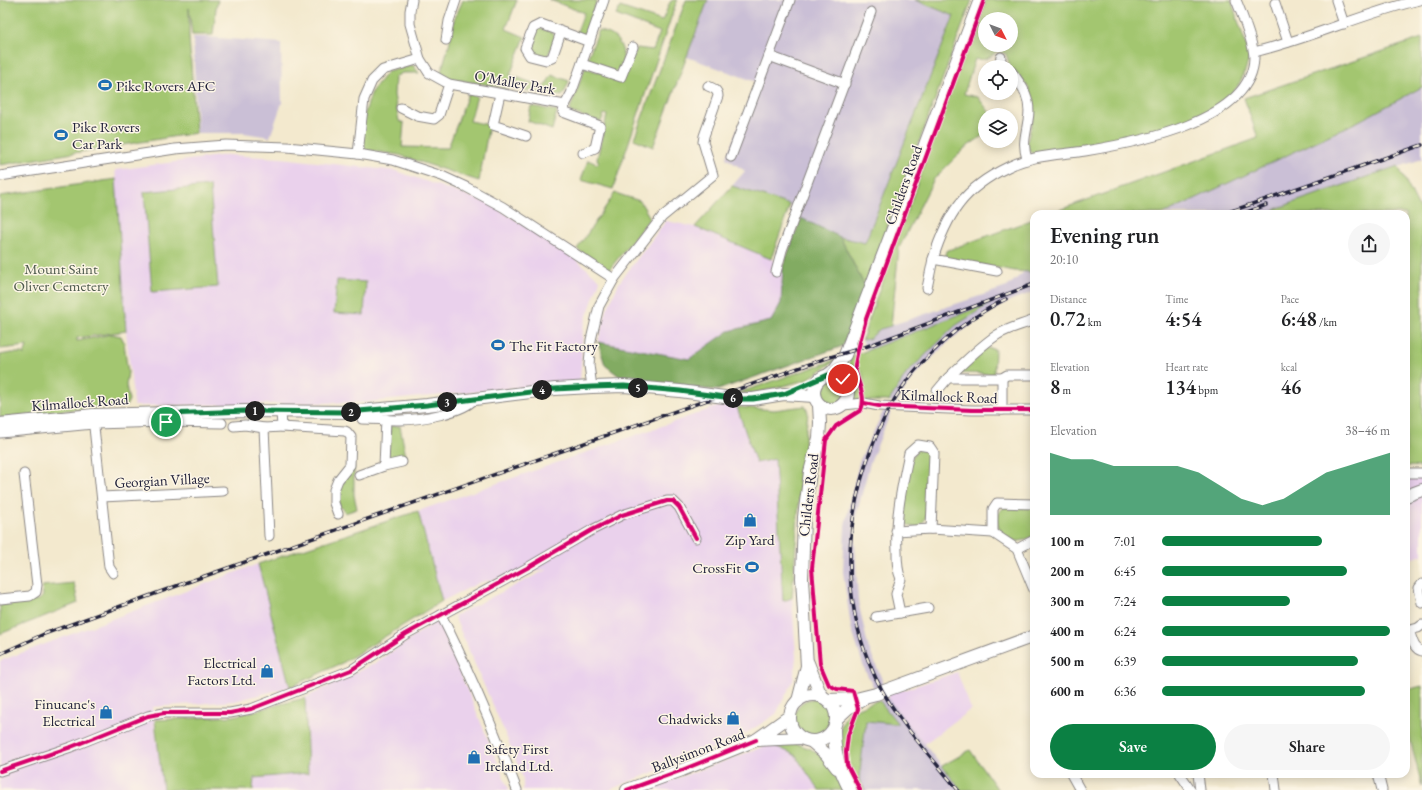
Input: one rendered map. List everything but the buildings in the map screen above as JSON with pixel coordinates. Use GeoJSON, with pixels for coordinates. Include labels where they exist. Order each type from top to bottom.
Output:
{"type":"FeatureCollection","features":[{"type":"Feature","properties":{"kind":"main road","name":"Childers Road"},"geometry":{"type":"LineString","coordinates":[[824,377],[834,370],[845,355],[980,0]]}},
{"type":"Feature","properties":{"kind":"main road","name":"Childers Road"},"geometry":{"type":"LineString","coordinates":[[845,355],[845,382]]}},
{"type":"Feature","properties":{"kind":"main road"},"geometry":{"type":"LineString","coordinates":[[839,376],[845,382],[848,395],[840,407],[829,409],[817,401],[814,387],[816,382],[824,377],[839,376]]}},
{"type":"Feature","properties":{"kind":"main road","name":"Kilmallock Road"},"geometry":{"type":"LineString","coordinates":[[0,424],[28,426],[93,419],[166,418],[246,411],[428,411],[475,398],[555,389],[592,387],[630,387],[680,391],[739,399],[753,399],[784,394],[824,377]]}},
{"type":"Feature","properties":{"kind":"main road","name":"Kilmallock Road"},"geometry":{"type":"LineString","coordinates":[[784,394],[817,401]]}},
{"type":"Feature","properties":{"kind":"main road","name":"Childers Road"},"geometry":{"type":"LineString","coordinates":[[798,701],[806,673],[807,658],[802,578],[804,517],[810,472],[819,438],[820,423],[817,401]]}},
{"type":"Feature","properties":{"kind":"main road","name":"Childers Road"},"geometry":{"type":"LineString","coordinates":[[819,438],[830,416],[840,407]]}},
{"type":"Feature","properties":{"kind":"main road"},"geometry":{"type":"LineString","coordinates":[[1410,494],[1422,490]]}},
{"type":"Feature","properties":{"kind":"main road"},"geometry":{"type":"LineString","coordinates":[[850,790],[843,777],[826,754],[797,735],[791,726],[790,716],[792,708],[798,701],[812,695],[825,699],[856,699],[876,694],[1030,637]]}},
{"type":"Feature","properties":{"kind":"main road","name":"Childers Road"},"geometry":{"type":"LineString","coordinates":[[807,658],[811,673],[819,691],[825,699]]}},
{"type":"Feature","properties":{"kind":"main road"},"geometry":{"type":"LineString","coordinates":[[806,740],[824,739],[830,735],[835,724],[848,708],[876,694]]}},
{"type":"Feature","properties":{"kind":"main road"},"geometry":{"type":"LineString","coordinates":[[825,699],[834,708],[835,750],[843,777]]}},
{"type":"Feature","properties":{"kind":"main road","name":"Ballysimon Road"},"geometry":{"type":"LineString","coordinates":[[627,790],[756,740],[790,716]]}},
{"type":"Feature","properties":{"kind":"main road","name":"Ballysimon Road"},"geometry":{"type":"LineString","coordinates":[[756,740],[806,740]]}},
{"type":"Feature","properties":{"kind":"street","name":"O'Malley Park"},"geometry":{"type":"LineString","coordinates":[[412,0],[410,24],[420,59],[429,73],[449,84],[565,105],[572,94],[604,0]]}},
{"type":"Feature","properties":{"kind":"street"},"geometry":{"type":"LineString","coordinates":[[446,40],[449,21],[456,0]]}},
{"type":"Feature","properties":{"kind":"street"},"geometry":{"type":"LineString","coordinates":[[731,157],[790,0]]}},
{"type":"Feature","properties":{"kind":"street"},"geometry":{"type":"LineString","coordinates":[[927,288],[933,259],[941,235],[949,218],[960,202],[992,175],[1027,159],[1085,151],[1126,143],[1169,132],[1192,124],[1223,106],[1238,94],[1249,77],[1253,64],[1254,52],[1236,0]]}},
{"type":"Feature","properties":{"kind":"street"},"geometry":{"type":"LineString","coordinates":[[1336,0],[1344,24]]}},
{"type":"Feature","properties":{"kind":"street"},"geometry":{"type":"LineString","coordinates":[[1254,52],[1344,24],[1404,2],[1420,0]]}},
{"type":"Feature","properties":{"kind":"street"},"geometry":{"type":"LineString","coordinates":[[1275,3],[1288,42]]}},
{"type":"Feature","properties":{"kind":"street"},"geometry":{"type":"LineString","coordinates":[[776,272],[782,250],[871,12]]}},
{"type":"Feature","properties":{"kind":"street"},"geometry":{"type":"LineString","coordinates":[[561,32],[590,42]]}},
{"type":"Feature","properties":{"kind":"street"},"geometry":{"type":"LineString","coordinates":[[582,64],[621,77],[633,47]]}},
{"type":"Feature","properties":{"kind":"street"},"geometry":{"type":"LineString","coordinates":[[769,56],[845,84]]}},
{"type":"Feature","properties":{"kind":"street"},"geometry":{"type":"LineString","coordinates":[[358,154],[364,99],[372,81],[383,70],[420,59]]}},
{"type":"Feature","properties":{"kind":"street"},"geometry":{"type":"LineString","coordinates":[[1018,81],[1028,101],[1029,118],[1024,142],[1024,149],[1027,159]]}},
{"type":"Feature","properties":{"kind":"street"},"geometry":{"type":"LineString","coordinates":[[401,108],[417,116],[434,119],[439,115],[449,84]]}},
{"type":"Feature","properties":{"kind":"street"},"geometry":{"type":"LineString","coordinates":[[592,387],[589,365],[591,340],[599,306],[614,279],[662,217],[713,175],[703,142],[718,92],[708,86]]}},
{"type":"Feature","properties":{"kind":"street"},"geometry":{"type":"LineString","coordinates":[[500,94],[493,125],[526,136]]}},
{"type":"Feature","properties":{"kind":"street"},"geometry":{"type":"LineString","coordinates":[[565,105],[563,112],[600,126],[595,148],[583,153]]}},
{"type":"Feature","properties":{"kind":"street"},"geometry":{"type":"LineString","coordinates":[[0,176],[175,149],[212,146],[256,145],[358,154],[396,161],[442,176],[466,186],[503,207],[614,279]]}},
{"type":"Feature","properties":{"kind":"street"},"geometry":{"type":"LineString","coordinates":[[933,259],[997,271]]}},
{"type":"Feature","properties":{"kind":"street"},"geometry":{"type":"LineString","coordinates":[[937,391],[975,352],[997,335],[1030,322]]}},
{"type":"Feature","properties":{"kind":"street"},"geometry":{"type":"LineString","coordinates":[[948,378],[1002,378],[1007,375],[1030,375]]}},
{"type":"Feature","properties":{"kind":"street"},"geometry":{"type":"LineString","coordinates":[[1002,378],[1002,410]]}},
{"type":"Feature","properties":{"kind":"street","name":"Kilmallock Road"},"geometry":{"type":"LineString","coordinates":[[840,407],[864,403],[879,406],[972,410],[1030,410]]}},
{"type":"Feature","properties":{"kind":"street"},"geometry":{"type":"LineString","coordinates":[[362,419],[399,420],[428,411]]}},
{"type":"Feature","properties":{"kind":"street"},"geometry":{"type":"LineString","coordinates":[[281,412],[282,427]]}},
{"type":"Feature","properties":{"kind":"street"},"geometry":{"type":"LineString","coordinates":[[166,418],[222,423]]}},
{"type":"Feature","properties":{"kind":"street","name":"Georgian Village"},"geometry":{"type":"LineString","coordinates":[[93,419],[109,567],[113,573]]}},
{"type":"Feature","properties":{"kind":"street"},"geometry":{"type":"LineString","coordinates":[[384,466],[386,419]]}},
{"type":"Feature","properties":{"kind":"street"},"geometry":{"type":"LineString","coordinates":[[234,426],[245,425],[264,428],[282,427],[345,431],[350,434],[352,442],[350,465],[338,480],[334,490],[334,503],[338,514]]}},
{"type":"Feature","properties":{"kind":"street"},"geometry":{"type":"LineString","coordinates":[[0,433],[28,426]]}},
{"type":"Feature","properties":{"kind":"street"},"geometry":{"type":"LineString","coordinates":[[264,428],[269,536]]}},
{"type":"Feature","properties":{"kind":"street"},"geometry":{"type":"LineString","coordinates":[[900,613],[896,594],[901,579],[897,571],[896,531],[899,499],[909,453],[918,446],[930,447],[934,453],[931,529]]}},
{"type":"Feature","properties":{"kind":"street"},"geometry":{"type":"LineString","coordinates":[[359,475],[369,473],[384,466],[402,462]]}},
{"type":"Feature","properties":{"kind":"street"},"geometry":{"type":"LineString","coordinates":[[1410,473],[1422,473]]}},
{"type":"Feature","properties":{"kind":"street"},"geometry":{"type":"LineString","coordinates":[[0,599],[30,596],[36,592],[37,585],[24,474]]}},
{"type":"Feature","properties":{"kind":"street","name":"Georgian Village"},"geometry":{"type":"LineString","coordinates":[[102,497],[223,491]]}},
{"type":"Feature","properties":{"kind":"street"},"geometry":{"type":"LineString","coordinates":[[0,771],[71,747],[156,714],[230,713],[251,709],[351,670],[406,634],[527,568],[592,530],[622,515],[667,501],[674,502],[679,507],[696,538]]}},
{"type":"Feature","properties":{"kind":"street"},"geometry":{"type":"LineString","coordinates":[[993,533],[993,510],[997,503],[1030,504]]}},
{"type":"Feature","properties":{"kind":"street"},"geometry":{"type":"LineString","coordinates":[[896,531],[931,529],[993,533],[1017,549],[1030,580]]}},
{"type":"Feature","properties":{"kind":"street"},"geometry":{"type":"LineString","coordinates":[[1017,549],[1030,542]]}},
{"type":"Feature","properties":{"kind":"street"},"geometry":{"type":"LineString","coordinates":[[1422,584],[1419,588],[1422,603]]}},
{"type":"Feature","properties":{"kind":"street"},"geometry":{"type":"LineString","coordinates":[[876,617],[928,608]]}},
{"type":"Feature","properties":{"kind":"street"},"geometry":{"type":"LineString","coordinates":[[441,615],[462,657],[499,743],[516,790]]}},
{"type":"Feature","properties":{"kind":"street"},"geometry":{"type":"LineString","coordinates":[[1410,630],[1422,625]]}},
{"type":"Feature","properties":{"kind":"street"},"geometry":{"type":"LineString","coordinates":[[1410,637],[1417,650],[1422,651]]}},
{"type":"Feature","properties":{"kind":"street"},"geometry":{"type":"LineString","coordinates":[[1073,778],[1080,790]]}},
{"type":"Feature","properties":{"kind":"street"},"geometry":{"type":"LineString","coordinates":[[1183,778],[1191,790]]}},
{"type":"Feature","properties":{"kind":"street"},"geometry":{"type":"LineString","coordinates":[[1198,778],[1200,790]]}},
{"type":"Feature","properties":{"kind":"street"},"geometry":{"type":"LineString","coordinates":[[1274,778],[1276,790]]}},
{"type":"Feature","properties":{"kind":"street"},"geometry":{"type":"LineString","coordinates":[[1379,778],[1382,790]]}},
{"type":"Feature","properties":{"kind":"shaded area"},"geometry":{"type":"Polygon","coordinates":[[[708,0],[915,0],[954,15],[865,244],[840,237],[801,218],[790,205],[732,186],[745,171],[726,158],[756,82],[687,57],[708,0]]]}},
{"type":"Feature","properties":{"kind":"shaded area"},"geometry":{"type":"Polygon","coordinates":[[[193,37],[281,43],[282,103],[270,137],[244,133],[197,133],[193,37]]]}},
{"type":"Feature","properties":{"kind":"shaded area"},"geometry":{"type":"Polygon","coordinates":[[[1422,87],[1422,159],[1275,210],[1171,210],[1357,122],[1422,87]]]}},
{"type":"Feature","properties":{"kind":"shaded area"},"geometry":{"type":"Polygon","coordinates":[[[227,155],[281,158],[396,171],[491,204],[572,256],[600,280],[583,327],[580,382],[367,402],[134,406],[126,331],[115,170],[227,155]]]}},
{"type":"Feature","properties":{"kind":"shaded area"},"geometry":{"type":"Polygon","coordinates":[[[666,221],[695,227],[771,259],[783,266],[781,303],[771,321],[729,331],[689,359],[598,342],[606,312],[619,283],[666,221]]]}},
{"type":"Feature","properties":{"kind":"shaded area"},"geometry":{"type":"Polygon","coordinates":[[[1030,267],[1030,293],[1011,300],[981,318],[950,340],[916,374],[895,403],[889,401],[907,373],[955,326],[990,303],[867,351],[862,340],[869,339],[880,329],[1007,287],[1030,267]]]}},
{"type":"Feature","properties":{"kind":"shaded area"},"geometry":{"type":"Polygon","coordinates":[[[725,404],[737,407],[756,463],[775,459],[783,601],[792,598],[796,657],[793,681],[776,714],[740,737],[609,790],[523,790],[523,779],[507,738],[454,616],[548,569],[481,582],[442,601],[418,511],[725,404]]]}},
{"type":"Feature","properties":{"kind":"shaded area"},"geometry":{"type":"Polygon","coordinates":[[[884,410],[891,412],[870,463],[854,524],[858,601],[868,646],[885,687],[876,692],[864,668],[851,627],[843,572],[845,525],[859,462],[884,410]]]}},
{"type":"Feature","properties":{"kind":"shaded area"},"geometry":{"type":"Polygon","coordinates":[[[1422,474],[1422,555],[1410,560],[1410,475],[1422,474]]]}},
{"type":"Feature","properties":{"kind":"shaded area"},"geometry":{"type":"Polygon","coordinates":[[[258,564],[290,687],[235,701],[152,707],[163,790],[0,790],[0,661],[258,564]]]}},
{"type":"Feature","properties":{"kind":"shaded area"},"geometry":{"type":"Polygon","coordinates":[[[438,620],[509,790],[253,790],[254,778],[308,773],[305,698],[375,663],[438,620]]]}},
{"type":"Feature","properties":{"kind":"shaded area"},"geometry":{"type":"Polygon","coordinates":[[[957,672],[971,709],[924,744],[888,698],[885,687],[904,690],[957,672]]]}},
{"type":"Feature","properties":{"kind":"shaded area"},"geometry":{"type":"Polygon","coordinates":[[[888,698],[961,790],[865,790],[859,780],[866,721],[898,724],[879,700],[888,698]]]}},
{"type":"Feature","properties":{"kind":"shaded area"},"geometry":{"type":"Polygon","coordinates":[[[771,744],[795,755],[819,790],[645,790],[771,744]]]}},
{"type":"Feature","properties":{"kind":"green space","name":"Pike Rovers AFC"},"geometry":{"type":"Polygon","coordinates":[[[0,0],[218,0],[213,35],[192,35],[189,8],[189,37],[196,133],[0,165],[0,0]]]}},
{"type":"Feature","properties":{"kind":"green space"},"geometry":{"type":"Polygon","coordinates":[[[463,0],[517,0],[506,29],[525,37],[510,75],[544,87],[552,75],[569,81],[562,96],[444,78],[440,75],[449,45],[454,20],[463,0]]]}},
{"type":"Feature","properties":{"kind":"green space"},"geometry":{"type":"Polygon","coordinates":[[[550,0],[597,0],[584,36],[576,34],[584,13],[550,0]]]}},
{"type":"Feature","properties":{"kind":"green space"},"geometry":{"type":"Polygon","coordinates":[[[677,0],[613,189],[581,180],[588,160],[597,164],[599,163],[597,159],[607,115],[604,114],[601,122],[570,112],[585,68],[622,79],[637,48],[653,50],[660,32],[616,15],[620,7],[662,21],[670,2],[677,0]]]}},
{"type":"Feature","properties":{"kind":"green space"},"geometry":{"type":"Polygon","coordinates":[[[686,0],[708,0],[653,147],[634,139],[686,0]]]}},
{"type":"Feature","properties":{"kind":"green space"},"geometry":{"type":"Polygon","coordinates":[[[915,0],[972,0],[865,287],[840,237],[865,243],[954,16],[915,0]]]}},
{"type":"Feature","properties":{"kind":"green space"},"geometry":{"type":"Polygon","coordinates":[[[984,0],[1231,0],[1250,56],[1238,86],[1227,99],[1213,109],[1183,123],[1128,138],[1033,154],[1026,146],[1034,115],[1029,88],[1018,75],[1018,60],[1008,60],[1006,54],[1000,52],[1018,52],[1018,12],[980,12],[984,0]]]}},
{"type":"Feature","properties":{"kind":"green space"},"geometry":{"type":"Polygon","coordinates":[[[978,16],[978,52],[996,52],[982,60],[975,59],[964,94],[978,97],[978,100],[980,100],[986,108],[978,108],[978,139],[965,148],[934,179],[899,248],[891,326],[880,329],[869,339],[862,340],[978,16]]]}},
{"type":"Feature","properties":{"kind":"green space"},"geometry":{"type":"Polygon","coordinates":[[[540,28],[553,33],[556,37],[548,55],[544,57],[531,53],[529,49],[536,29],[540,28]]]}},
{"type":"Feature","properties":{"kind":"green space"},"geometry":{"type":"Polygon","coordinates":[[[599,30],[613,36],[620,44],[622,49],[622,64],[615,72],[586,62],[599,30]]]}},
{"type":"Feature","properties":{"kind":"green space"},"geometry":{"type":"Polygon","coordinates":[[[1422,38],[1422,87],[1357,122],[1171,210],[1059,210],[1258,138],[1244,98],[1422,38]]]}},
{"type":"Feature","properties":{"kind":"green space"},"geometry":{"type":"Polygon","coordinates":[[[413,65],[419,73],[402,73],[395,77],[394,95],[399,121],[404,123],[402,147],[448,148],[468,94],[477,96],[470,121],[489,125],[479,181],[399,155],[365,150],[362,145],[364,116],[372,91],[387,72],[413,65]]]}},
{"type":"Feature","properties":{"kind":"green space"},"geometry":{"type":"Polygon","coordinates":[[[531,106],[557,111],[552,130],[528,121],[531,106]]]}},
{"type":"Feature","properties":{"kind":"green space"},"geometry":{"type":"Polygon","coordinates":[[[1398,166],[1422,214],[1422,467],[1410,466],[1410,210],[1275,210],[1398,166]]]}},
{"type":"Feature","properties":{"kind":"green space","name":"Mount Saint Oliver Cemetery"},"geometry":{"type":"Polygon","coordinates":[[[116,179],[126,331],[77,338],[77,341],[112,334],[121,336],[124,342],[128,372],[126,385],[129,400],[126,406],[122,407],[71,410],[0,418],[0,355],[23,353],[24,355],[27,346],[0,349],[0,196],[116,179]]]}},
{"type":"Feature","properties":{"kind":"green space"},"geometry":{"type":"Polygon","coordinates":[[[210,186],[218,287],[152,292],[144,192],[210,186]]]}},
{"type":"Feature","properties":{"kind":"green space"},"geometry":{"type":"Polygon","coordinates":[[[732,186],[790,205],[771,259],[695,227],[732,186]]]}},
{"type":"Feature","properties":{"kind":"green space"},"geometry":{"type":"Polygon","coordinates":[[[615,193],[640,201],[650,218],[608,271],[577,249],[615,193]]]}},
{"type":"Feature","properties":{"kind":"green space"},"geometry":{"type":"Polygon","coordinates":[[[801,218],[840,237],[865,287],[843,346],[718,390],[628,383],[605,365],[598,342],[689,359],[729,331],[771,321],[781,303],[783,266],[801,218]]]}},
{"type":"Feature","properties":{"kind":"green space"},"geometry":{"type":"Polygon","coordinates":[[[1030,220],[1030,272],[1015,271],[944,258],[946,251],[1030,220]]]}},
{"type":"Feature","properties":{"kind":"green space"},"geometry":{"type":"Polygon","coordinates":[[[337,280],[366,282],[364,315],[334,313],[337,280]]]}},
{"type":"Feature","properties":{"kind":"green space"},"geometry":{"type":"Polygon","coordinates":[[[992,302],[955,326],[907,373],[889,401],[853,401],[855,391],[848,377],[850,357],[992,302]]]}},
{"type":"Feature","properties":{"kind":"green space"},"geometry":{"type":"Polygon","coordinates":[[[985,348],[995,349],[994,374],[957,373],[985,348]]]}},
{"type":"Feature","properties":{"kind":"green space"},"geometry":{"type":"Polygon","coordinates":[[[838,359],[806,380],[756,393],[738,393],[838,359]]]}},
{"type":"Feature","properties":{"kind":"green space"},"geometry":{"type":"Polygon","coordinates":[[[831,379],[840,383],[844,392],[840,401],[831,405],[822,401],[818,392],[822,383],[831,379]]]}},
{"type":"Feature","properties":{"kind":"green space"},"geometry":{"type":"Polygon","coordinates":[[[805,406],[808,412],[800,488],[792,598],[783,601],[775,459],[756,463],[737,407],[774,410],[805,406]]]}},
{"type":"Feature","properties":{"kind":"green space"},"geometry":{"type":"Polygon","coordinates":[[[390,426],[400,426],[406,457],[389,462],[388,437],[390,436],[390,426]]]}},
{"type":"Feature","properties":{"kind":"green space"},"geometry":{"type":"Polygon","coordinates":[[[925,448],[929,454],[926,517],[920,525],[914,527],[908,525],[901,518],[912,457],[918,449],[925,448]]]}},
{"type":"Feature","properties":{"kind":"green space"},"geometry":{"type":"Polygon","coordinates":[[[354,466],[354,495],[357,509],[345,513],[343,508],[339,507],[338,494],[342,480],[354,466]]]}},
{"type":"Feature","properties":{"kind":"green space"},"geometry":{"type":"Polygon","coordinates":[[[1005,507],[1030,507],[1030,537],[1016,541],[1001,532],[997,522],[997,516],[1005,507]]]}},
{"type":"Feature","properties":{"kind":"green space"},"geometry":{"type":"Polygon","coordinates":[[[418,511],[442,601],[344,662],[290,687],[258,564],[418,511]]]}},
{"type":"Feature","properties":{"kind":"green space"},"geometry":{"type":"Polygon","coordinates":[[[74,583],[78,603],[0,634],[0,605],[39,600],[43,596],[42,586],[74,583]]]}},
{"type":"Feature","properties":{"kind":"green space"},"geometry":{"type":"Polygon","coordinates":[[[1422,686],[1422,787],[1410,739],[1410,689],[1422,686]]]}},
{"type":"Feature","properties":{"kind":"green space"},"geometry":{"type":"Polygon","coordinates":[[[305,698],[308,773],[254,778],[253,790],[163,790],[155,720],[234,716],[305,698]]]}},
{"type":"Feature","properties":{"kind":"green space"},"geometry":{"type":"Polygon","coordinates":[[[817,699],[826,704],[830,710],[830,724],[826,730],[817,735],[809,735],[800,730],[796,724],[795,713],[800,704],[806,700],[817,699]]]}},
{"type":"Feature","properties":{"kind":"green space"},"geometry":{"type":"Polygon","coordinates":[[[879,700],[898,724],[866,721],[859,780],[865,790],[854,790],[841,762],[839,740],[841,726],[848,714],[879,700]]]}},
{"type":"Feature","properties":{"kind":"green space"},"geometry":{"type":"Polygon","coordinates":[[[795,743],[811,749],[825,759],[844,790],[819,790],[795,755],[771,744],[795,743]]]}},
{"type":"Feature","properties":{"kind":"green space"},"geometry":{"type":"Polygon","coordinates":[[[970,750],[998,790],[961,790],[942,766],[970,750]]]}},
{"type":"Feature","properties":{"kind":"railway"},"geometry":{"type":"LineString","coordinates":[[1235,210],[1422,145]]}},
{"type":"Feature","properties":{"kind":"railway"},"geometry":{"type":"LineString","coordinates":[[1253,210],[1266,205]]}},
{"type":"Feature","properties":{"kind":"railway"},"geometry":{"type":"LineString","coordinates":[[0,654],[44,634],[182,584],[827,358],[865,347],[1030,285]]}},
{"type":"Feature","properties":{"kind":"railway"},"geometry":{"type":"LineString","coordinates":[[958,790],[921,746],[898,715],[878,683],[870,665],[854,611],[850,556],[852,528],[856,501],[872,447],[878,431],[899,392],[922,363],[951,335],[981,313],[1006,299]]}},
{"type":"Feature","properties":{"kind":"cycle path"},"geometry":{"type":"LineString","coordinates":[[860,790],[847,765],[846,752],[848,735],[858,709],[853,691],[837,689],[829,685],[820,664],[812,568],[826,440],[836,426],[861,410],[863,405],[855,364],[866,319],[984,0]]}},
{"type":"Feature","properties":{"kind":"cycle path"},"geometry":{"type":"LineString","coordinates":[[864,403],[879,406],[972,410],[1030,410]]}},
{"type":"Feature","properties":{"kind":"cycle path"},"geometry":{"type":"LineString","coordinates":[[0,771],[71,747],[148,716],[164,713],[230,713],[251,709],[351,670],[406,634],[527,568],[592,530],[622,515],[667,501],[673,501],[679,507],[696,538]]}},
{"type":"Feature","properties":{"kind":"cycle path"},"geometry":{"type":"LineString","coordinates":[[627,790],[682,770],[756,740]]}},
{"type":"Feature","properties":{"kind":"place","name":"Pike Rovers AFC"},"geometry":{"type":"Point","coordinates":[105,85]}},
{"type":"Feature","properties":{"kind":"place","name":"Pike Rovers Car Park"},"geometry":{"type":"Point","coordinates":[61,135]}},
{"type":"Feature","properties":{"kind":"place","name":"The Fit Factory"},"geometry":{"type":"Point","coordinates":[498,345]}},
{"type":"Feature","properties":{"kind":"place","name":"Zip Yard"},"geometry":{"type":"Point","coordinates":[750,520]}},
{"type":"Feature","properties":{"kind":"place","name":"CrossFit"},"geometry":{"type":"Point","coordinates":[752,567]}},
{"type":"Feature","properties":{"kind":"place","name":"Electrical Factors Ltd."},"geometry":{"type":"Point","coordinates":[267,671]}},
{"type":"Feature","properties":{"kind":"place","name":"Finucane's Electrical"},"geometry":{"type":"Point","coordinates":[106,712]}},
{"type":"Feature","properties":{"kind":"place","name":"Chadwicks"},"geometry":{"type":"Point","coordinates":[733,718]}},
{"type":"Feature","properties":{"kind":"place","name":"Safety First Ireland Ltd."},"geometry":{"type":"Point","coordinates":[474,757]}},
{"type":"Feature","properties":{"kind":"route"},"geometry":{"type":"LineString","coordinates":[[166,422],[167,414],[246,411],[348,412],[427,405],[487,396],[555,389],[592,387],[624,386],[709,394],[739,399],[753,399],[784,394],[824,376],[832,374],[843,379]]}}]}
